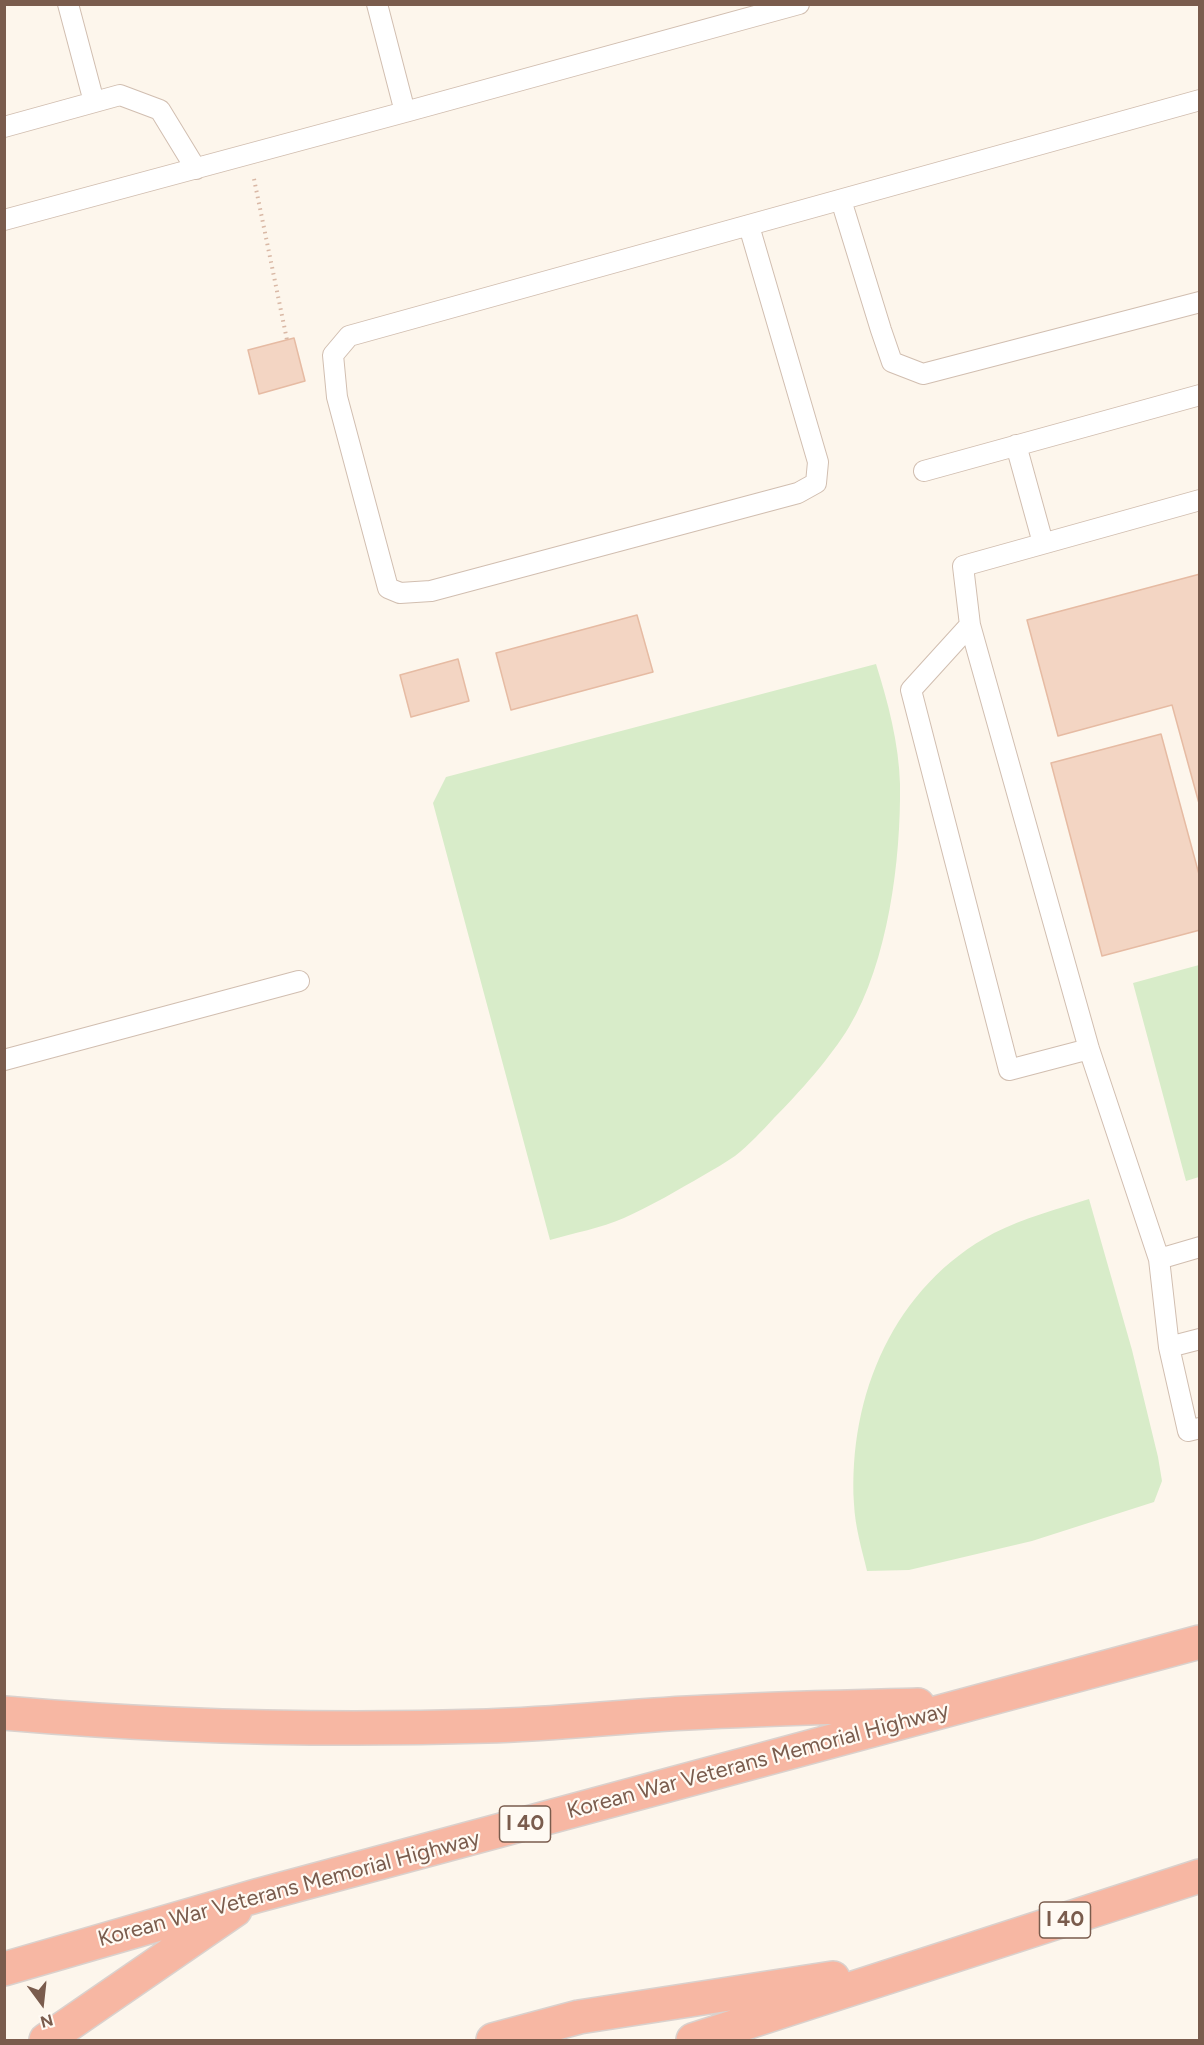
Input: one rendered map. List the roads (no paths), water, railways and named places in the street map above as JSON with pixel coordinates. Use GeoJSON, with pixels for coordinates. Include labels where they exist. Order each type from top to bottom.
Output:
{"type":"FeatureCollection","features":[{"type":"Feature","properties":{"kind":"highway","name":"Korean War Veterans Memorial Highway"},"geometry":{"type":"LineString","coordinates":[[4,1969],[256,1896],[1200,1642]]}},
{"type":"Feature","properties":{"kind":"highway"},"geometry":{"type":"LineString","coordinates":[[4,1713],[81,1720],[288,1729],[399,1728],[502,1726],[707,1712],[971,1704]]}},
{"type":"Feature","properties":{"kind":"highway","name":"I 40"},"geometry":{"type":"LineString","coordinates":[[693,2040],[1200,1876]]}},
{"type":"Feature","properties":{"kind":"highway"},"geometry":{"type":"LineString","coordinates":[[46,2040],[256,1896]]}},
{"type":"Feature","properties":{"kind":"highway"},"geometry":{"type":"LineString","coordinates":[[493,2040],[579,2017],[930,1964]]}},
{"type":"Feature","properties":{"kind":"lane"},"geometry":{"type":"LineString","coordinates":[[68,4],[94,102]]}},
{"type":"Feature","properties":{"kind":"lane"},"geometry":{"type":"LineString","coordinates":[[376,4],[405,112]]}},
{"type":"Feature","properties":{"kind":"lane"},"geometry":{"type":"LineString","coordinates":[[4,220],[799,4]]}},
{"type":"Feature","properties":{"kind":"lane"},"geometry":{"type":"LineString","coordinates":[[4,127],[120,95],[160,110],[196,169]]}},
{"type":"Feature","properties":{"kind":"lane"},"geometry":{"type":"LineString","coordinates":[[749,226],[818,462],[816,483],[798,493],[431,591],[400,593],[388,588],[337,397],[333,356],[349,336],[1200,100]]}},
{"type":"Feature","properties":{"kind":"lane"},"geometry":{"type":"LineString","coordinates":[[841,200],[892,362],[923,374],[1200,302]]}},
{"type":"Feature","properties":{"kind":"lane"},"geometry":{"type":"LineString","coordinates":[[924,471],[1200,395]]}},
{"type":"Feature","properties":{"kind":"lane"},"geometry":{"type":"LineString","coordinates":[[1016,445],[1043,543]]}},
{"type":"Feature","properties":{"kind":"lane"},"geometry":{"type":"LineString","coordinates":[[1200,500],[963,566],[970,625],[1089,1049],[1159,1259],[1169,1347],[1188,1431],[1200,1428]]}},
{"type":"Feature","properties":{"kind":"lane"},"geometry":{"type":"LineString","coordinates":[[970,625],[910,690],[1009,1070],[1089,1049]]}},
{"type":"Feature","properties":{"kind":"lane"},"geometry":{"type":"LineString","coordinates":[[4,1060],[299,981]]}},
{"type":"Feature","properties":{"kind":"lane"},"geometry":{"type":"LineString","coordinates":[[1159,1259],[1200,1247]]}},
{"type":"Feature","properties":{"kind":"lane"},"geometry":{"type":"LineString","coordinates":[[1169,1347],[1200,1339]]}}]}
